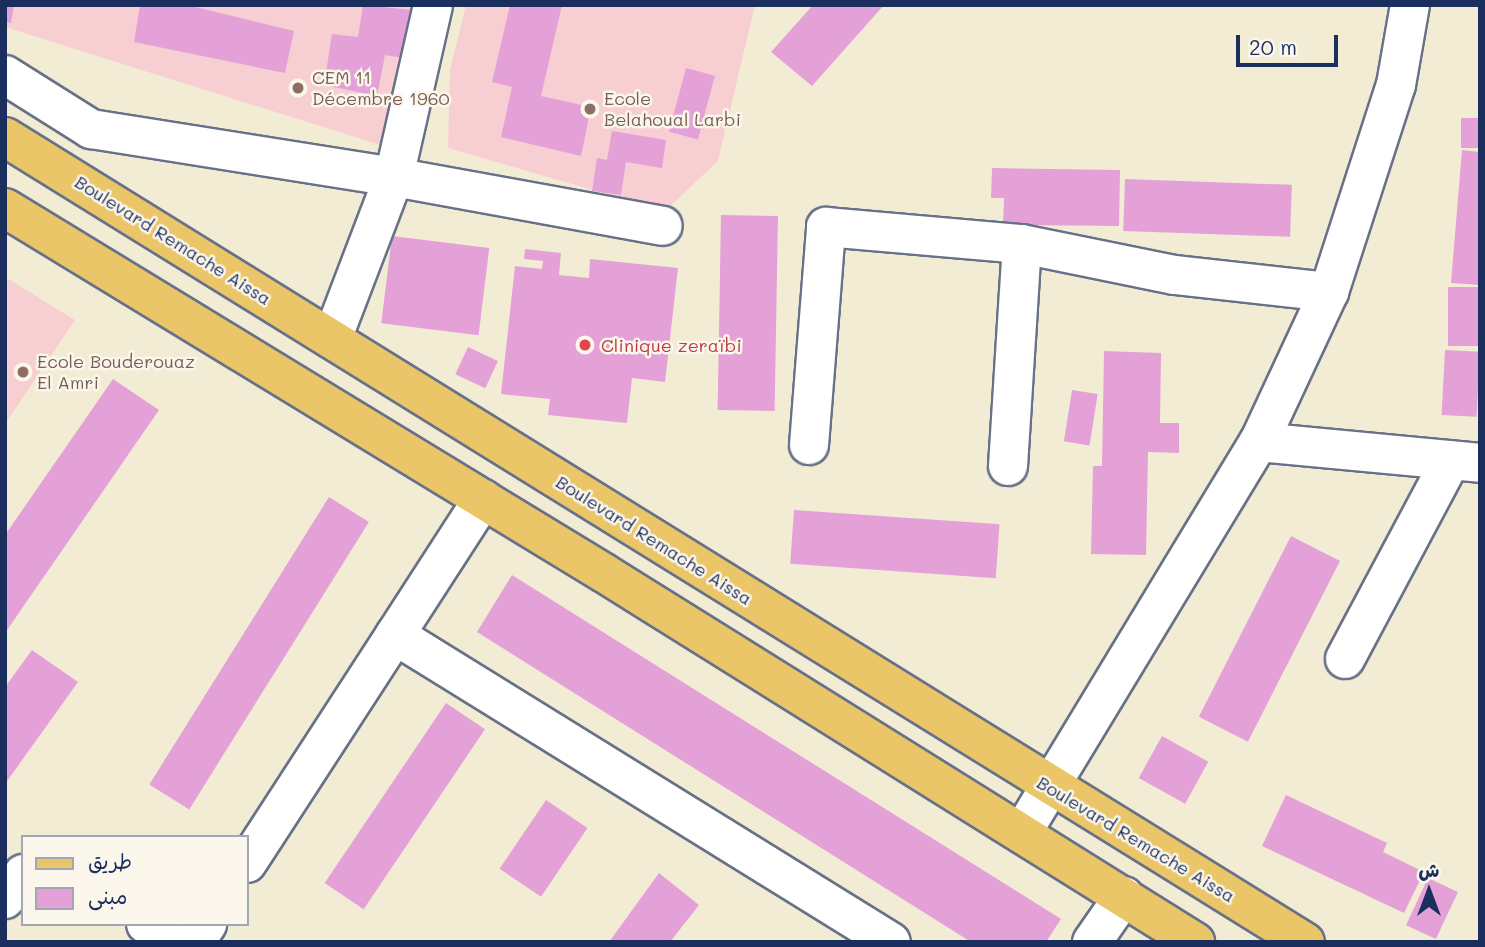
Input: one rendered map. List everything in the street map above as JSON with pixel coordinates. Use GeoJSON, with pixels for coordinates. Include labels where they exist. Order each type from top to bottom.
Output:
{"type":"FeatureCollection","features":[{"type":"Feature","properties":{"kind":"main road","name":"Boulevard Remache Aissa"},"geometry":{"type":"LineString","coordinates":[[5,136],[1049,786],[1305,942]]}},
{"type":"Feature","properties":{"kind":"main road"},"geometry":{"type":"LineString","coordinates":[[5,208],[1023,831],[1195,942]]}},
{"type":"Feature","properties":{"kind":"street"},"geometry":{"type":"LineString","coordinates":[[332,339],[394,177],[433,5]]}},
{"type":"Feature","properties":{"kind":"street"},"geometry":{"type":"LineString","coordinates":[[1023,831],[1259,442],[1329,292],[1396,86],[1410,5]]}},
{"type":"Feature","properties":{"kind":"street"},"geometry":{"type":"LineString","coordinates":[[5,75],[91,128],[394,177],[663,226]]}},
{"type":"Feature","properties":{"kind":"street"},"geometry":{"type":"LineString","coordinates":[[53,164],[91,128]]}},
{"type":"Feature","properties":{"kind":"street"},"geometry":{"type":"LineString","coordinates":[[808,445],[826,227],[1022,244],[1175,275],[1329,292]]}},
{"type":"Feature","properties":{"kind":"street"},"geometry":{"type":"LineString","coordinates":[[1008,466],[1001,303],[1022,244]]}},
{"type":"Feature","properties":{"kind":"street"},"geometry":{"type":"LineString","coordinates":[[1259,442],[1465,462],[1345,659]]}},
{"type":"Feature","properties":{"kind":"street"},"geometry":{"type":"LineString","coordinates":[[248,861],[483,499]]}},
{"type":"Feature","properties":{"kind":"street"},"geometry":{"type":"LineString","coordinates":[[396,635],[891,942]]}},
{"type":"Feature","properties":{"kind":"street"},"geometry":{"type":"LineString","coordinates":[[5,899],[21,877]]}},
{"type":"Feature","properties":{"kind":"street"},"geometry":{"type":"LineString","coordinates":[[1092,942],[1124,896]]}},
{"type":"Feature","properties":{"kind":"street"},"geometry":{"type":"LineString","coordinates":[[149,926],[172,942]]}},
{"type":"Feature","properties":{"kind":"street"},"geometry":{"type":"LineString","coordinates":[[195,942],[206,926]]}},
{"type":"Feature","properties":{"kind":"shaded area","name":"CEM 11 Décembre 1960"},"geometry":{"type":"Polygon","coordinates":[[[5,5],[413,5],[390,148],[5,27],[5,5]]]}},
{"type":"Feature","properties":{"kind":"shaded area","name":"Ecole Belahoual Larbi"},"geometry":{"type":"Polygon","coordinates":[[[466,5],[755,5],[718,161],[665,211],[448,148],[450,70],[466,5]]]}},
{"type":"Feature","properties":{"kind":"shaded area","name":"Ecole Bouderouaz El Amri"},"geometry":{"type":"Polygon","coordinates":[[[5,277],[75,320],[5,424],[5,277]]]}},
{"type":"Feature","properties":{"kind":"building"},"geometry":{"type":"Polygon","coordinates":[[[5,5],[14,5],[11,23],[5,22],[5,5]]]}},
{"type":"Feature","properties":{"kind":"building"},"geometry":{"type":"Polygon","coordinates":[[[140,5],[187,5],[294,31],[285,73],[134,42],[140,5]]]}},
{"type":"Feature","properties":{"kind":"building"},"geometry":{"type":"Polygon","coordinates":[[[363,5],[411,10],[403,58],[385,55],[377,96],[324,85],[332,34],[358,37],[363,5]]]}},
{"type":"Feature","properties":{"kind":"building"},"geometry":{"type":"Polygon","coordinates":[[[510,5],[562,5],[541,96],[591,107],[581,156],[501,137],[512,87],[492,82],[510,5]]]}},
{"type":"Feature","properties":{"kind":"building"},"geometry":{"type":"Polygon","coordinates":[[[813,5],[884,5],[812,86],[771,52],[813,5]]]}},
{"type":"Feature","properties":{"kind":"building"},"geometry":{"type":"Polygon","coordinates":[[[686,68],[715,76],[698,140],[669,132],[686,68]]]}},
{"type":"Feature","properties":{"kind":"building"},"geometry":{"type":"Polygon","coordinates":[[[1461,118],[1480,118],[1480,148],[1461,148],[1461,118]]]}},
{"type":"Feature","properties":{"kind":"building"},"geometry":{"type":"Polygon","coordinates":[[[612,131],[666,140],[662,168],[626,162],[621,195],[592,191],[597,158],[607,160],[612,131]]]}},
{"type":"Feature","properties":{"kind":"building"},"geometry":{"type":"Polygon","coordinates":[[[1462,150],[1480,152],[1480,285],[1451,283],[1462,150]]]}},
{"type":"Feature","properties":{"kind":"building"},"geometry":{"type":"Polygon","coordinates":[[[992,168],[1120,170],[1119,226],[1003,225],[1004,198],[991,198],[992,168]]]}},
{"type":"Feature","properties":{"kind":"building"},"geometry":{"type":"Polygon","coordinates":[[[1125,179],[1292,185],[1290,237],[1123,231],[1125,179]]]}},
{"type":"Feature","properties":{"kind":"building"},"geometry":{"type":"Polygon","coordinates":[[[721,215],[778,216],[775,411],[718,410],[721,215]]]}},
{"type":"Feature","properties":{"kind":"building"},"geometry":{"type":"Polygon","coordinates":[[[392,236],[489,248],[479,335],[381,323],[392,236]]]}},
{"type":"Feature","properties":{"kind":"building"},"geometry":{"type":"Polygon","coordinates":[[[525,249],[561,253],[559,275],[589,278],[590,259],[678,268],[665,382],[632,378],[627,423],[548,415],[550,399],[501,394],[515,266],[542,269],[543,261],[524,259],[525,249]]]}},
{"type":"Feature","properties":{"kind":"building"},"geometry":{"type":"Polygon","coordinates":[[[1448,287],[1480,287],[1480,346],[1448,346],[1448,287]]]}},
{"type":"Feature","properties":{"kind":"building"},"geometry":{"type":"Polygon","coordinates":[[[468,347],[498,361],[485,388],[455,374],[468,347]]]}},
{"type":"Feature","properties":{"kind":"building"},"geometry":{"type":"Polygon","coordinates":[[[1445,350],[1480,352],[1477,417],[1442,415],[1445,350]]]}},
{"type":"Feature","properties":{"kind":"building"},"geometry":{"type":"Polygon","coordinates":[[[1104,351],[1161,353],[1160,423],[1179,423],[1179,453],[1148,452],[1146,555],[1091,554],[1093,466],[1102,466],[1104,351]]]}},
{"type":"Feature","properties":{"kind":"building"},"geometry":{"type":"Polygon","coordinates":[[[113,379],[159,410],[5,633],[5,535],[113,379]]]}},
{"type":"Feature","properties":{"kind":"building"},"geometry":{"type":"Polygon","coordinates":[[[1072,390],[1098,394],[1090,445],[1064,441],[1072,390]]]}},
{"type":"Feature","properties":{"kind":"building"},"geometry":{"type":"Polygon","coordinates":[[[329,497],[369,522],[189,809],[149,784],[329,497]]]}},
{"type":"Feature","properties":{"kind":"building"},"geometry":{"type":"Polygon","coordinates":[[[794,510],[999,524],[996,578],[790,564],[794,510]]]}},
{"type":"Feature","properties":{"kind":"building"},"geometry":{"type":"Polygon","coordinates":[[[1291,536],[1340,561],[1248,742],[1199,717],[1291,536]]]}},
{"type":"Feature","properties":{"kind":"building"},"geometry":{"type":"Polygon","coordinates":[[[512,575],[1061,919],[1046,942],[971,942],[477,632],[512,575]]]}},
{"type":"Feature","properties":{"kind":"building"},"geometry":{"type":"Polygon","coordinates":[[[32,650],[78,682],[5,784],[5,687],[32,650]]]}},
{"type":"Feature","properties":{"kind":"building"},"geometry":{"type":"Polygon","coordinates":[[[446,703],[485,729],[364,909],[325,883],[446,703]]]}},
{"type":"Feature","properties":{"kind":"building"},"geometry":{"type":"Polygon","coordinates":[[[1162,736],[1208,762],[1185,804],[1139,778],[1162,736]]]}},
{"type":"Feature","properties":{"kind":"building"},"geometry":{"type":"Polygon","coordinates":[[[1286,795],[1387,843],[1383,852],[1424,872],[1404,913],[1262,846],[1286,795]]]}},
{"type":"Feature","properties":{"kind":"building"},"geometry":{"type":"Polygon","coordinates":[[[546,800],[587,828],[541,897],[500,869],[546,800]]]}},
{"type":"Feature","properties":{"kind":"building"},"geometry":{"type":"Polygon","coordinates":[[[659,873],[699,905],[670,942],[609,942],[659,873]]]}},
{"type":"Feature","properties":{"kind":"building"},"geometry":{"type":"Polygon","coordinates":[[[1428,878],[1458,892],[1436,939],[1406,925],[1428,878]]]}},
{"type":"Feature","properties":{"kind":"place","name":"CEM 11 Décembre 1960"},"geometry":{"type":"Point","coordinates":[298,88]}},
{"type":"Feature","properties":{"kind":"place","name":"Ecole Belahoual Larbi"},"geometry":{"type":"Point","coordinates":[590,109]}},
{"type":"Feature","properties":{"kind":"place","name":"Clinique zeraïbi"},"geometry":{"type":"Point","coordinates":[585,345]}},
{"type":"Feature","properties":{"kind":"place","name":"Ecole Bouderouaz El Amri"},"geometry":{"type":"Point","coordinates":[23,372]}}]}
